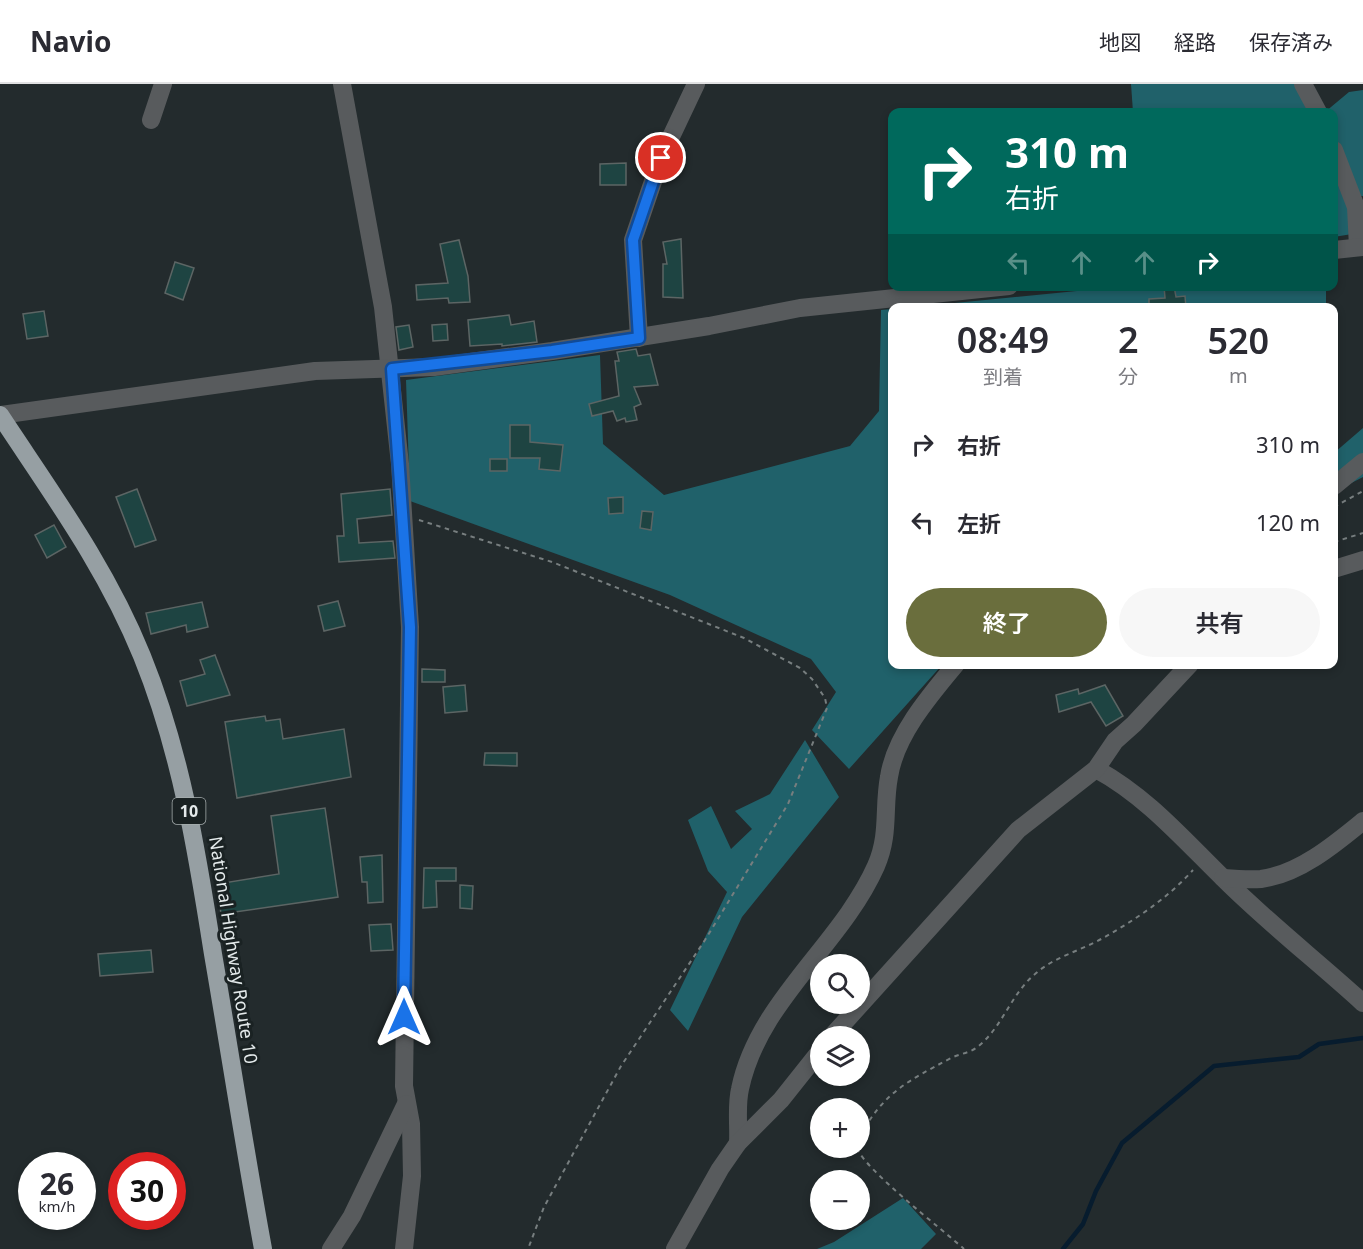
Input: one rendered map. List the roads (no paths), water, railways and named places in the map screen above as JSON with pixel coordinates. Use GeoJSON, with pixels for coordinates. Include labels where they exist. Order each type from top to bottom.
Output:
{"type":"FeatureCollection","features":[{"type":"Feature","properties":{"kind":"highway","name":"National Highway Route 10"},"geometry":{"type":"LineString","coordinates":[[0,415],[91,551],[130,629],[167,724],[178,760],[194,837],[263,1249]]}},
{"type":"Feature","properties":{"kind":"street"},"geometry":{"type":"LineString","coordinates":[[151,120],[163,84]]}},
{"type":"Feature","properties":{"kind":"street"},"geometry":{"type":"LineString","coordinates":[[342,84],[392,369],[410,627],[404,1086],[411,1124],[412,1176],[404,1249]]}},
{"type":"Feature","properties":{"kind":"street"},"geometry":{"type":"LineString","coordinates":[[639,338],[633,240],[661,158],[696,84]]}},
{"type":"Feature","properties":{"kind":"street"},"geometry":{"type":"LineString","coordinates":[[1303,84],[1316,108]]}},
{"type":"Feature","properties":{"kind":"street"},"geometry":{"type":"LineString","coordinates":[[1338,160],[1356,207],[1361,247],[1338,250]]}},
{"type":"Feature","properties":{"kind":"street"},"geometry":{"type":"LineString","coordinates":[[0,415],[315,371],[392,369],[552,351],[639,338],[800,308],[962,291]]}},
{"type":"Feature","properties":{"kind":"street"},"geometry":{"type":"LineString","coordinates":[[1338,483],[1363,462]]}},
{"type":"Feature","properties":{"kind":"street"},"geometry":{"type":"LineString","coordinates":[[1338,568],[1363,560]]}},
{"type":"Feature","properties":{"kind":"street"},"geometry":{"type":"LineString","coordinates":[[738,1143],[739,1092],[753,1050],[788,994],[845,920],[876,865],[887,828],[889,776],[896,754],[910,727],[952,669]]}},
{"type":"Feature","properties":{"kind":"street"},"geometry":{"type":"LineString","coordinates":[[841,1026],[1018,831],[1096,769],[1115,741],[1185,669]]}},
{"type":"Feature","properties":{"kind":"street"},"geometry":{"type":"LineString","coordinates":[[1096,769],[1116,780],[1147,804],[1223,878],[1363,1003]]}},
{"type":"Feature","properties":{"kind":"street"},"geometry":{"type":"LineString","coordinates":[[1223,878],[1261,879],[1286,873],[1337,842],[1363,821]]}},
{"type":"Feature","properties":{"kind":"street"},"geometry":{"type":"LineString","coordinates":[[675,1249],[720,1169],[738,1143],[781,1100],[810,1064]]}},
{"type":"Feature","properties":{"kind":"street"},"geometry":{"type":"LineString","coordinates":[[331,1249],[373,1177],[406,1104]]}},
{"type":"Feature","properties":{"kind":"waterway"},"geometry":{"type":"LineString","coordinates":[[1063,1249],[1083,1224],[1096,1191],[1122,1143],[1214,1066],[1299,1057],[1319,1044],[1363,1038]]}}]}
